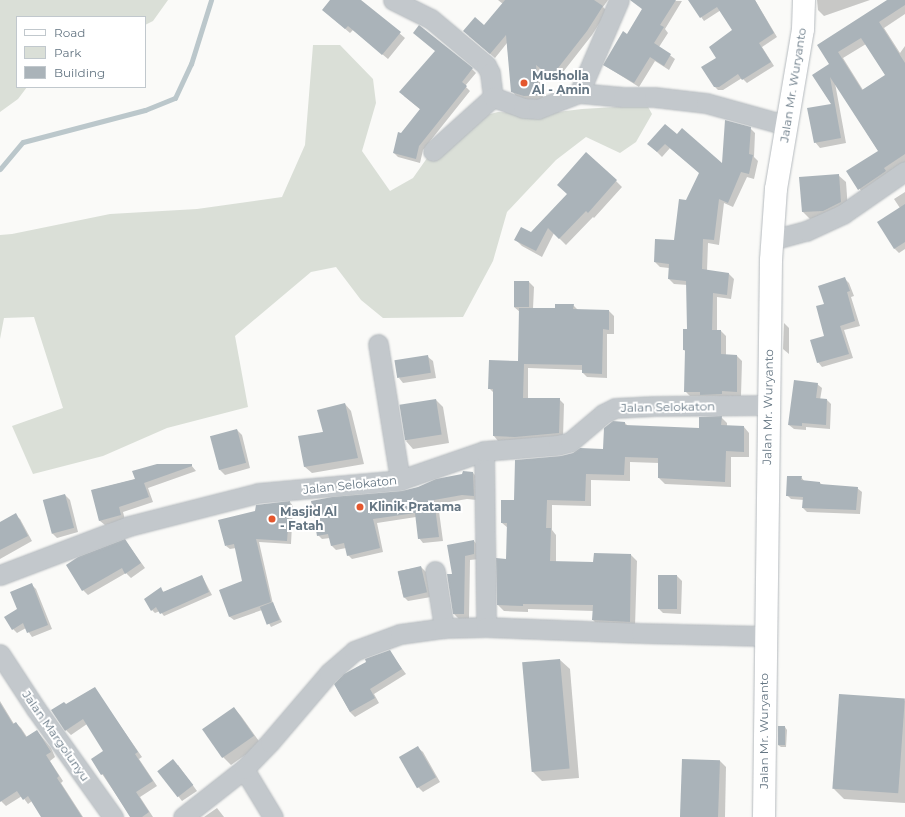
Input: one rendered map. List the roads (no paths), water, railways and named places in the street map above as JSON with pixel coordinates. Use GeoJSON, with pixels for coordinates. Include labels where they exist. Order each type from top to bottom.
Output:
{"type":"FeatureCollection","features":[{"type":"Feature","properties":{"kind":"main road","name":"Jalan Mr. Wuryanto"},"geometry":{"type":"LineString","coordinates":[[764,817],[768,324],[772,240],[776,189],[804,29],[804,0]]}},
{"type":"Feature","properties":{"kind":"street"},"geometry":{"type":"LineString","coordinates":[[393,0],[431,19],[486,65],[490,73],[493,97]]}},
{"type":"Feature","properties":{"kind":"street"},"geometry":{"type":"LineString","coordinates":[[579,93],[619,0]]}},
{"type":"Feature","properties":{"kind":"street"},"geometry":{"type":"LineString","coordinates":[[493,97],[523,108],[538,109],[579,93],[623,97],[654,97],[706,103],[786,125]]}},
{"type":"Feature","properties":{"kind":"street"},"geometry":{"type":"LineString","coordinates":[[433,151],[493,97]]}},
{"type":"Feature","properties":{"kind":"street"},"geometry":{"type":"LineString","coordinates":[[772,240],[806,231],[843,214],[905,171]]}},
{"type":"Feature","properties":{"kind":"street"},"geometry":{"type":"LineString","coordinates":[[378,344],[400,480]]}},
{"type":"Feature","properties":{"kind":"street","name":"Jalan Selokaton"},"geometry":{"type":"LineString","coordinates":[[0,575],[129,526],[258,493],[400,480],[484,451],[558,445],[570,442],[603,414],[615,408],[654,406],[768,405]]}},
{"type":"Feature","properties":{"kind":"street"},"geometry":{"type":"LineString","coordinates":[[484,451],[486,627]]}},
{"type":"Feature","properties":{"kind":"street"},"geometry":{"type":"LineString","coordinates":[[435,571],[444,628]]}},
{"type":"Feature","properties":{"kind":"street"},"geometry":{"type":"LineString","coordinates":[[183,817],[244,769],[270,742],[328,673],[354,651],[400,634],[444,628],[486,627],[619,633],[765,636]]}},
{"type":"Feature","properties":{"kind":"street","name":"Jalan Margolunyu"},"geometry":{"type":"LineString","coordinates":[[0,654],[36,709],[113,817]]}},
{"type":"Feature","properties":{"kind":"street"},"geometry":{"type":"LineString","coordinates":[[244,769],[273,817]]}},
{"type":"Feature","properties":{"kind":"waterway"},"geometry":{"type":"LineString","coordinates":[[0,169],[23,142],[145,110],[175,98],[191,64],[211,0]]}},
{"type":"Feature","properties":{"kind":"place","name":"Musholla Al - Amin"},"geometry":{"type":"Point","coordinates":[524,83]}},
{"type":"Feature","properties":{"kind":"place","name":"Klinik Pratama"},"geometry":{"type":"Point","coordinates":[360,507]}},
{"type":"Feature","properties":{"kind":"place","name":"Masjid Al - Fatah"},"geometry":{"type":"Point","coordinates":[272,519]}}]}
